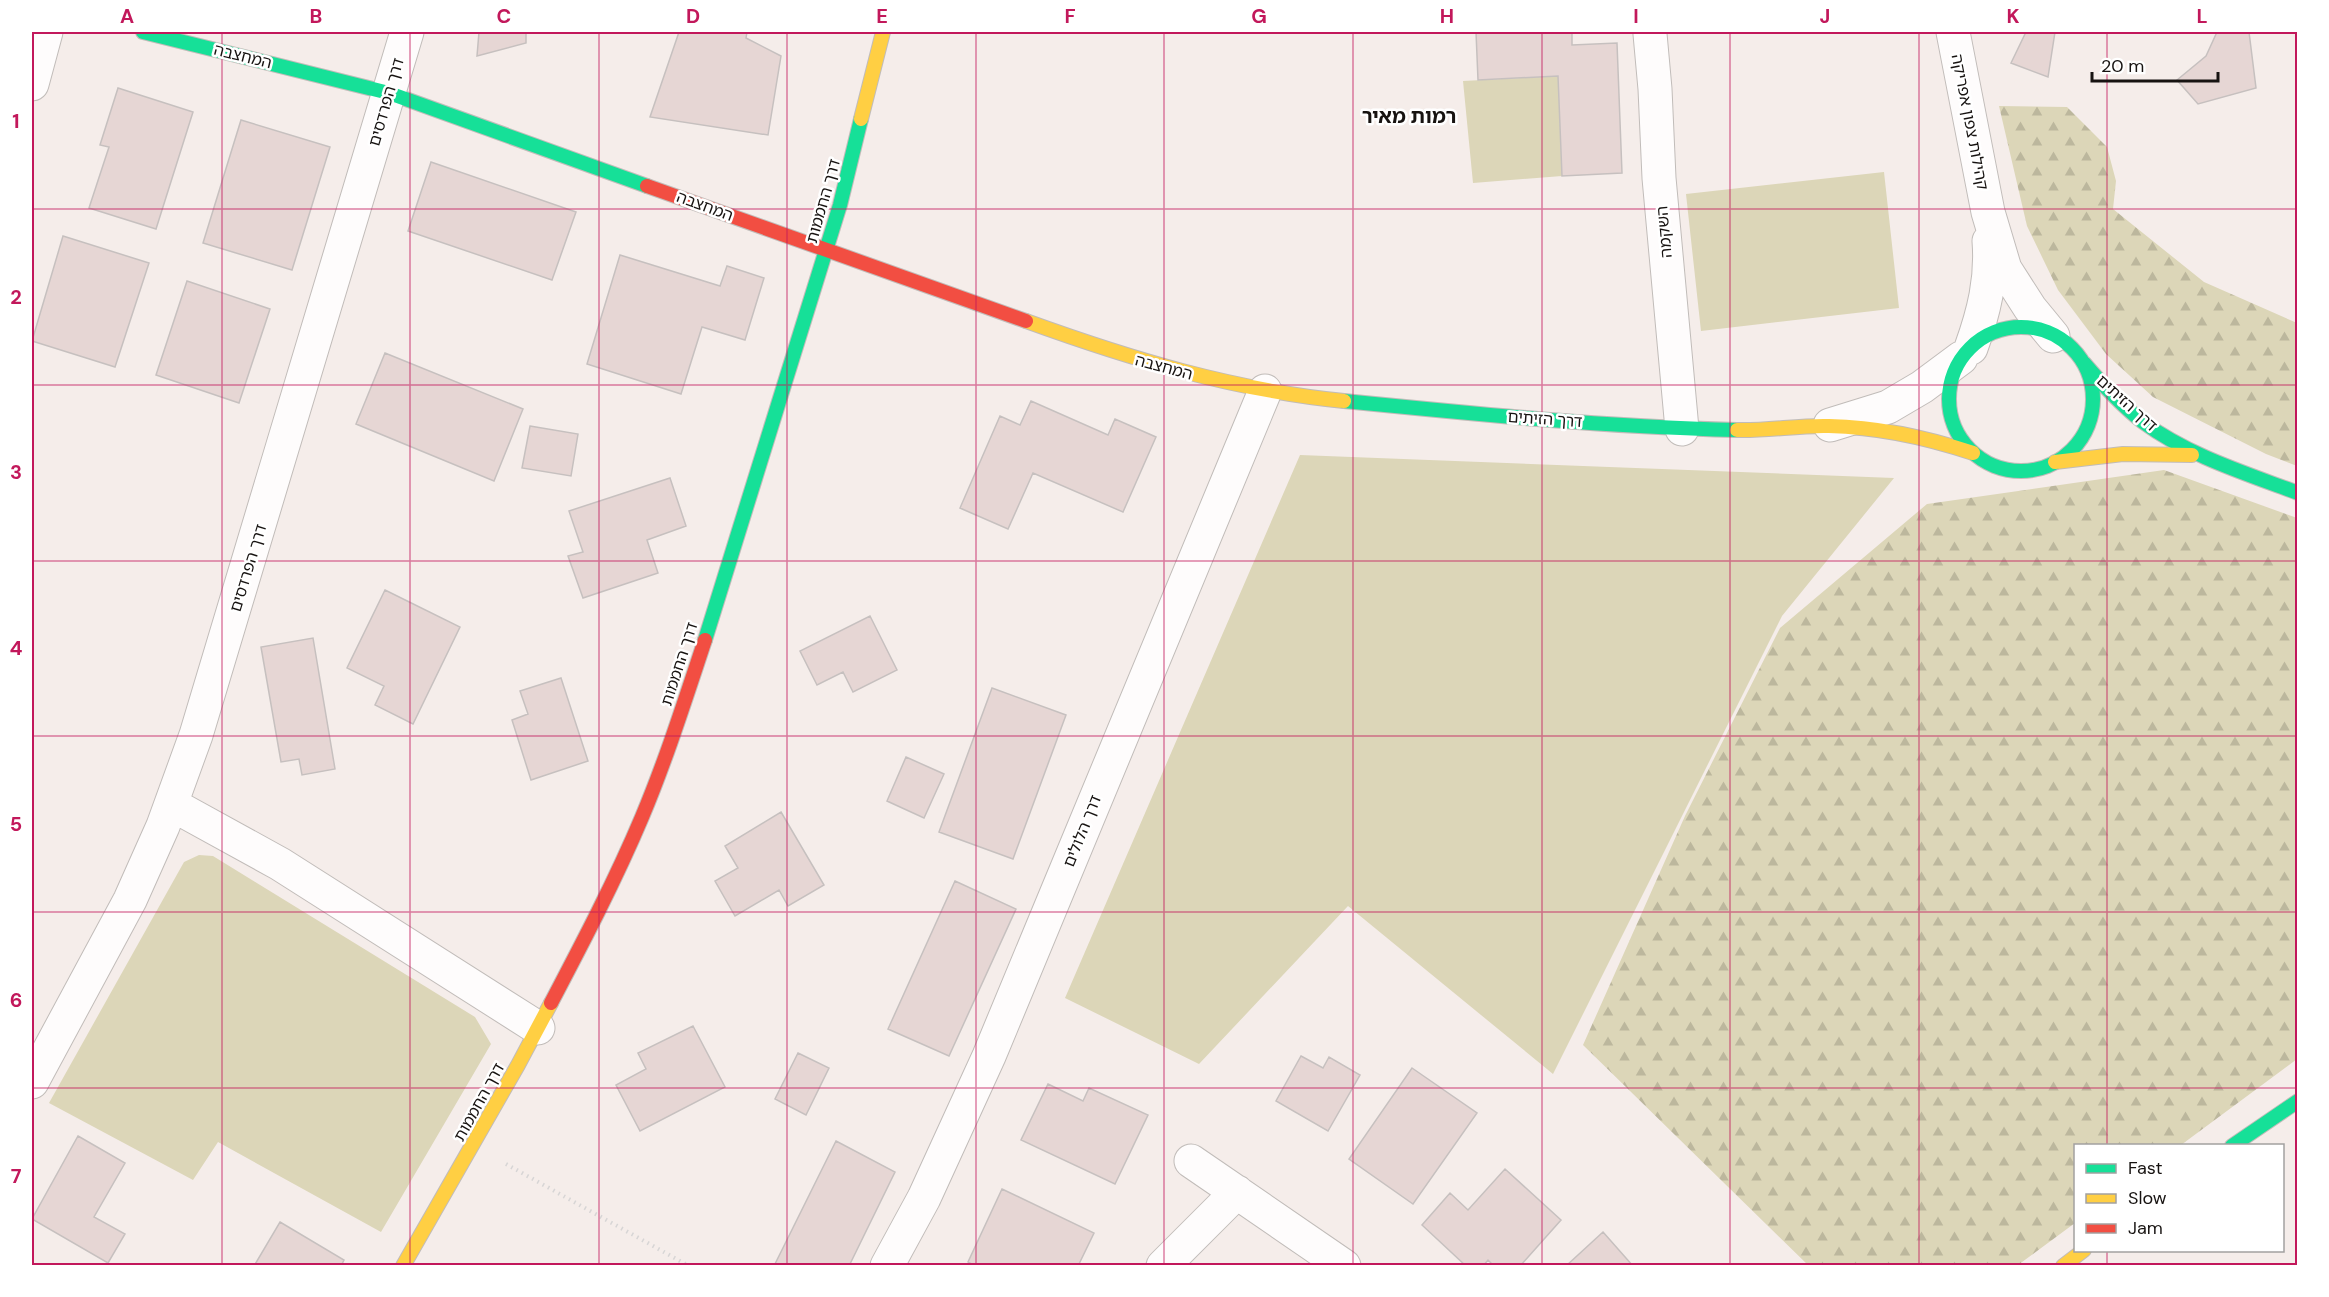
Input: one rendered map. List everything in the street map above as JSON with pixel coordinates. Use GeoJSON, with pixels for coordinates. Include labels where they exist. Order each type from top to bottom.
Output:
{"type":"FeatureCollection","features":[{"type":"Feature","properties":{"kind":"street"},"geometry":{"type":"LineString","coordinates":[[32,84],[46,32]]}},
{"type":"Feature","properties":{"kind":"street","name":"המחצבה"},"geometry":{"type":"LineString","coordinates":[[143,32],[389,93],[1138,360],[1264,391]]}},
{"type":"Feature","properties":{"kind":"street","name":"דרך הפרדסים"},"geometry":{"type":"LineString","coordinates":[[32,1082],[130,900],[171,804],[196,735],[231,625],[407,32]]}},
{"type":"Feature","properties":{"kind":"street","name":"דרך החממות"},"geometry":{"type":"LineString","coordinates":[[403,1266],[538,1028],[598,913],[642,818],[676,729],[826,250],[846,183],[883,32]]}},
{"type":"Feature","properties":{"kind":"street","name":"קהילות צפון אפריקה"},"geometry":{"type":"LineString","coordinates":[[1953,32],[1988,212],[2006,269],[2030,308],[2053,336]]}},
{"type":"Feature","properties":{"kind":"street","name":"השקמה"},"geometry":{"type":"LineString","coordinates":[[1650,34],[1661,202],[1682,429]]}},
{"type":"Feature","properties":{"kind":"street","name":"קהילות צפון אפריקה"},"geometry":{"type":"LineString","coordinates":[[1966,353],[1988,293],[1991,261],[1988,212]]}},
{"type":"Feature","properties":{"kind":"street"},"geometry":{"type":"LineString","coordinates":[[2021,327],[2045,331],[2053,336],[2066,343],[2083,362],[2091,385],[2092,410],[2085,433],[2069,452],[2049,466],[2025,471],[2002,469],[1981,460],[1964,444],[1953,425],[1948,402],[1951,379],[1966,353],[1977,342],[1997,331],[2021,327]]}},
{"type":"Feature","properties":{"kind":"street","name":"דרך הזיתים"},"geometry":{"type":"LineString","coordinates":[[1827,426],[1888,407],[1922,387],[1966,353]]}},
{"type":"Feature","properties":{"kind":"street","name":"דרך הזיתים"},"geometry":{"type":"LineString","coordinates":[[2083,362],[2118,400],[2169,439],[2205,457],[2298,492]]}},
{"type":"Feature","properties":{"kind":"street","name":"דרך הזיתים"},"geometry":{"type":"LineString","coordinates":[[1264,391],[1451,412],[1682,429],[1763,431],[1827,426],[1895,431],[1923,437],[1973,453]]}},
{"type":"Feature","properties":{"kind":"street","name":"דרך הלולים"},"geometry":{"type":"LineString","coordinates":[[887,1266],[924,1198],[989,1056],[1264,391]]}},
{"type":"Feature","properties":{"kind":"street","name":"דרך הזיתים"},"geometry":{"type":"LineString","coordinates":[[2055,462],[2115,454],[2149,453],[2205,457]]}},
{"type":"Feature","properties":{"kind":"street"},"geometry":{"type":"LineString","coordinates":[[171,804],[280,864],[538,1028]]}},
{"type":"Feature","properties":{"kind":"street"},"geometry":{"type":"LineString","coordinates":[[2235,1144],[2298,1101]]}},
{"type":"Feature","properties":{"kind":"street"},"geometry":{"type":"LineString","coordinates":[[1191,1161],[1344,1266]]}},
{"type":"Feature","properties":{"kind":"street"},"geometry":{"type":"LineString","coordinates":[[1163,1266],[1237,1191]]}},
{"type":"Feature","properties":{"kind":"street"},"geometry":{"type":"LineString","coordinates":[[2063,1266],[2083,1252]]}},
{"type":"Feature","properties":{"kind":"path"},"geometry":{"type":"LineString","coordinates":[[473,1146],[689,1266]]}},
{"type":"Feature","properties":{"kind":"green space"},"geometry":{"type":"Polygon","coordinates":[[[1558,76],[1562,176],[1473,183],[1463,81],[1558,76]]]}},
{"type":"Feature","properties":{"kind":"green space"},"geometry":{"type":"Polygon","coordinates":[[[1999,106],[2067,107],[2107,147],[2116,181],[2113,209],[2204,282],[2297,323],[2297,466],[2266,454],[2153,397],[2106,354],[2058,290],[2027,226],[1999,106]]]}},
{"type":"Feature","properties":{"kind":"green space"},"geometry":{"type":"Polygon","coordinates":[[[1884,172],[1899,308],[1701,331],[1686,194],[1884,172]]]}},
{"type":"Feature","properties":{"kind":"green space"},"geometry":{"type":"Polygon","coordinates":[[[1300,455],[1894,478],[1782,616],[1553,1074],[1348,906],[1199,1064],[1065,998],[1300,455]]]}},
{"type":"Feature","properties":{"kind":"green space"},"geometry":{"type":"Polygon","coordinates":[[[2164,470],[2297,518],[2297,1059],[2182,1144],[2074,1144],[2074,1224],[2018,1265],[1809,1266],[1583,1045],[1685,816],[1780,628],[1927,504],[2164,470]]]}},
{"type":"Feature","properties":{"kind":"green space"},"geometry":{"type":"Polygon","coordinates":[[[199,855],[213,856],[475,1017],[491,1044],[381,1232],[218,1142],[193,1180],[49,1103],[184,862],[199,855]]]}},
{"type":"Feature","properties":{"kind":"building"},"geometry":{"type":"Polygon","coordinates":[[[479,32],[526,32],[526,43],[477,56],[479,32]]]}},
{"type":"Feature","properties":{"kind":"building"},"geometry":{"type":"Polygon","coordinates":[[[679,32],[747,32],[746,38],[781,56],[768,135],[650,117],[679,32]]]}},
{"type":"Feature","properties":{"kind":"building"},"geometry":{"type":"Polygon","coordinates":[[[1476,32],[1572,32],[1572,45],[1617,43],[1622,173],[1562,176],[1558,76],[1478,80],[1476,32]]]}},
{"type":"Feature","properties":{"kind":"building"},"geometry":{"type":"Polygon","coordinates":[[[2026,32],[2055,32],[2048,77],[2011,63],[2026,32]]]}},
{"type":"Feature","properties":{"kind":"building"},"geometry":{"type":"Polygon","coordinates":[[[2217,32],[2249,32],[2256,88],[2198,104],[2177,80],[2206,56],[2217,32]]]}},
{"type":"Feature","properties":{"kind":"building"},"geometry":{"type":"Polygon","coordinates":[[[118,88],[193,112],[156,229],[89,208],[109,147],[100,145],[118,88]]]}},
{"type":"Feature","properties":{"kind":"building"},"geometry":{"type":"Polygon","coordinates":[[[241,120],[330,147],[292,270],[203,243],[241,120]]]}},
{"type":"Feature","properties":{"kind":"building"},"geometry":{"type":"Polygon","coordinates":[[[431,162],[576,212],[552,280],[408,231],[431,162]]]}},
{"type":"Feature","properties":{"kind":"building"},"geometry":{"type":"Polygon","coordinates":[[[63,236],[149,263],[115,367],[32,341],[63,236]]]}},
{"type":"Feature","properties":{"kind":"building"},"geometry":{"type":"Polygon","coordinates":[[[620,255],[720,286],[727,266],[764,278],[745,340],[702,327],[681,394],[587,364],[620,255]]]}},
{"type":"Feature","properties":{"kind":"building"},"geometry":{"type":"Polygon","coordinates":[[[187,281],[270,309],[239,403],[156,375],[187,281]]]}},
{"type":"Feature","properties":{"kind":"building"},"geometry":{"type":"Polygon","coordinates":[[[385,353],[523,409],[494,481],[356,424],[385,353]]]}},
{"type":"Feature","properties":{"kind":"building"},"geometry":{"type":"Polygon","coordinates":[[[1031,401],[1108,435],[1115,419],[1156,437],[1123,512],[1033,473],[1008,529],[960,508],[1000,416],[1020,425],[1031,401]]]}},
{"type":"Feature","properties":{"kind":"building"},"geometry":{"type":"Polygon","coordinates":[[[530,426],[578,434],[571,476],[522,468],[530,426]]]}},
{"type":"Feature","properties":{"kind":"building"},"geometry":{"type":"Polygon","coordinates":[[[670,478],[686,526],[647,540],[658,573],[583,598],[568,556],[583,552],[569,511],[670,478]]]}},
{"type":"Feature","properties":{"kind":"building"},"geometry":{"type":"Polygon","coordinates":[[[385,590],[460,627],[413,724],[375,705],[384,686],[347,668],[385,590]]]}},
{"type":"Feature","properties":{"kind":"building"},"geometry":{"type":"Polygon","coordinates":[[[870,616],[897,670],[853,692],[843,672],[817,685],[800,651],[870,616]]]}},
{"type":"Feature","properties":{"kind":"building"},"geometry":{"type":"Polygon","coordinates":[[[313,638],[335,769],[302,775],[299,759],[281,762],[261,647],[313,638]]]}},
{"type":"Feature","properties":{"kind":"building"},"geometry":{"type":"Polygon","coordinates":[[[561,678],[588,761],[531,780],[512,720],[528,714],[520,691],[561,678]]]}},
{"type":"Feature","properties":{"kind":"building"},"geometry":{"type":"Polygon","coordinates":[[[992,688],[1066,715],[1013,859],[939,832],[992,688]]]}},
{"type":"Feature","properties":{"kind":"building"},"geometry":{"type":"Polygon","coordinates":[[[906,757],[944,774],[924,818],[887,801],[906,757]]]}},
{"type":"Feature","properties":{"kind":"building"},"geometry":{"type":"Polygon","coordinates":[[[781,812],[824,885],[788,906],[779,890],[735,916],[715,881],[738,868],[725,846],[781,812]]]}},
{"type":"Feature","properties":{"kind":"building"},"geometry":{"type":"Polygon","coordinates":[[[955,881],[1016,909],[949,1056],[888,1029],[955,881]]]}},
{"type":"Feature","properties":{"kind":"building"},"geometry":{"type":"Polygon","coordinates":[[[693,1026],[725,1087],[640,1131],[616,1085],[646,1069],[638,1053],[693,1026]]]}},
{"type":"Feature","properties":{"kind":"building"},"geometry":{"type":"Polygon","coordinates":[[[798,1053],[829,1068],[806,1115],[775,1099],[798,1053]]]}},
{"type":"Feature","properties":{"kind":"building"},"geometry":{"type":"Polygon","coordinates":[[[1301,1056],[1323,1068],[1329,1057],[1360,1075],[1328,1131],[1276,1101],[1301,1056]]]}},
{"type":"Feature","properties":{"kind":"building"},"geometry":{"type":"Polygon","coordinates":[[[1412,1068],[1477,1113],[1413,1204],[1349,1159],[1412,1068]]]}},
{"type":"Feature","properties":{"kind":"building"},"geometry":{"type":"Polygon","coordinates":[[[1048,1084],[1083,1101],[1089,1088],[1148,1115],[1115,1184],[1021,1140],[1048,1084]]]}},
{"type":"Feature","properties":{"kind":"building"},"geometry":{"type":"Polygon","coordinates":[[[78,1136],[125,1163],[94,1217],[125,1234],[108,1263],[32,1219],[78,1136]]]}},
{"type":"Feature","properties":{"kind":"building"},"geometry":{"type":"Polygon","coordinates":[[[836,1141],[895,1172],[849,1266],[774,1266],[836,1141]]]}},
{"type":"Feature","properties":{"kind":"building"},"geometry":{"type":"Polygon","coordinates":[[[1505,1169],[1561,1220],[1520,1266],[1494,1266],[1488,1260],[1483,1266],[1466,1266],[1422,1225],[1450,1193],[1468,1210],[1505,1169]]]}},
{"type":"Feature","properties":{"kind":"building"},"geometry":{"type":"Polygon","coordinates":[[[1002,1189],[1094,1233],[1078,1266],[975,1266],[968,1262],[1002,1189]]]}},
{"type":"Feature","properties":{"kind":"building"},"geometry":{"type":"Polygon","coordinates":[[[280,1222],[344,1260],[341,1266],[254,1266],[280,1222]]]}},
{"type":"Feature","properties":{"kind":"building"},"geometry":{"type":"Polygon","coordinates":[[[1603,1232],[1633,1266],[1566,1266],[1603,1232]]]}},
{"type":"Feature","properties":{"kind":"traffic: fast"},"geometry":{"type":"LineString","coordinates":[[143,32],[389,93],[647,186]]}},
{"type":"Feature","properties":{"kind":"traffic: fast"},"geometry":{"type":"LineString","coordinates":[[705,640],[840,205],[861,119]]}},
{"type":"Feature","properties":{"kind":"traffic: fast"},"geometry":{"type":"LineString","coordinates":[[2021,327],[2048,333],[2061,339],[2072,348],[2081,359],[2087,372],[2093,399],[2087,426],[2081,439],[2072,450],[2061,459],[2048,465],[2021,471],[1994,465],[1981,459],[1970,450],[1961,439],[1955,426],[1949,399],[1955,372],[1961,359],[1970,348],[1981,339],[1994,333],[2021,327]]}},
{"type":"Feature","properties":{"kind":"traffic: fast"},"geometry":{"type":"LineString","coordinates":[[2084,363],[2127,409],[2179,445],[2218,463],[2298,493]]}},
{"type":"Feature","properties":{"kind":"traffic: fast"},"geometry":{"type":"LineString","coordinates":[[1344,401],[1590,423],[1737,430]]}},
{"type":"Feature","properties":{"kind":"traffic: fast"},"geometry":{"type":"LineString","coordinates":[[2235,1144],[2298,1101]]}},
{"type":"Feature","properties":{"kind":"traffic: slow"},"geometry":{"type":"LineString","coordinates":[[861,119],[883,32]]}},
{"type":"Feature","properties":{"kind":"traffic: slow"},"geometry":{"type":"LineString","coordinates":[[1026,321],[1143,360],[1222,381],[1344,401]]}},
{"type":"Feature","properties":{"kind":"traffic: slow"},"geometry":{"type":"LineString","coordinates":[[1737,430],[1818,426],[1866,428],[1920,438],[1973,453]]}},
{"type":"Feature","properties":{"kind":"traffic: slow"},"geometry":{"type":"LineString","coordinates":[[2055,462],[2123,454],[2192,455]]}},
{"type":"Feature","properties":{"kind":"traffic: slow"},"geometry":{"type":"LineString","coordinates":[[403,1266],[551,1003]]}},
{"type":"Feature","properties":{"kind":"traffic: slow"},"geometry":{"type":"LineString","coordinates":[[2063,1266],[2081,1252]]}},
{"type":"Feature","properties":{"kind":"traffic: jam"},"geometry":{"type":"LineString","coordinates":[[647,186],[1026,321]]}},
{"type":"Feature","properties":{"kind":"traffic: jam"},"geometry":{"type":"LineString","coordinates":[[551,1003],[632,841],[667,752],[705,640]]}},
{"type":"Feature","properties":{"kind":"district","name":"רמות מאיר"},"geometry":{"type":"Point","coordinates":[1409,116]}}]}
